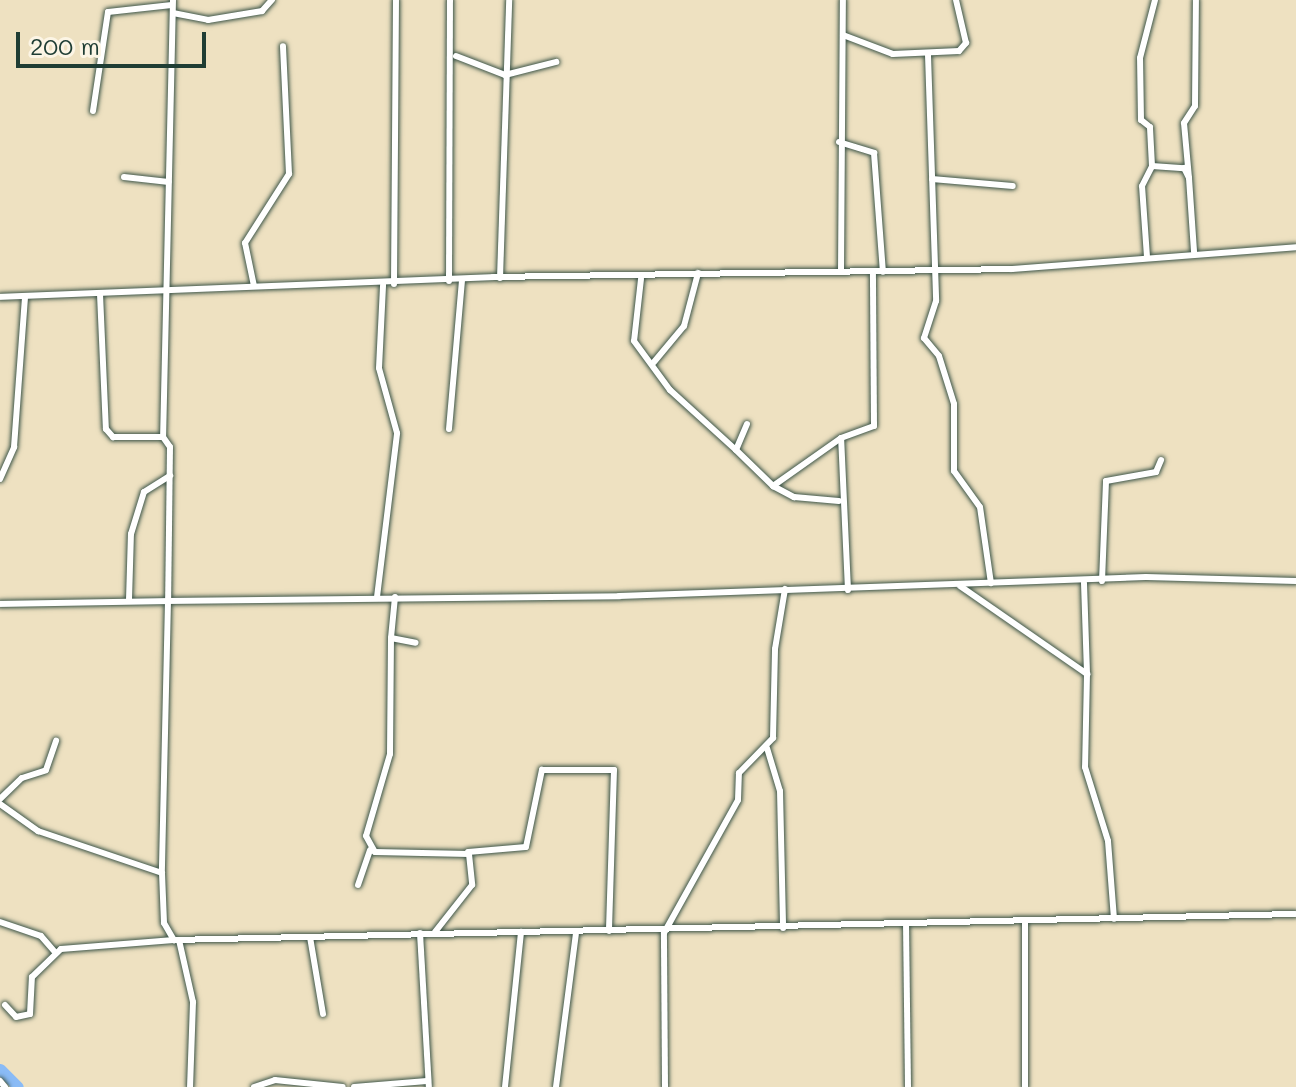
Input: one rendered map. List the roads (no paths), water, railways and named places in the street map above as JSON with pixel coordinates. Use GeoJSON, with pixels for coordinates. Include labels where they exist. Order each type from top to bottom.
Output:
{"type":"FeatureCollection","features":[{"type":"Feature","properties":{"kind":"street"},"geometry":{"type":"LineString","coordinates":[[93,111],[108,12],[173,6],[208,20],[262,11],[272,0]]}},
{"type":"Feature","properties":{"kind":"street"},"geometry":{"type":"LineString","coordinates":[[394,284],[396,0]]}},
{"type":"Feature","properties":{"kind":"street"},"geometry":{"type":"LineString","coordinates":[[449,281],[448,121],[456,56],[450,0]]}},
{"type":"Feature","properties":{"kind":"street"},"geometry":{"type":"LineString","coordinates":[[500,278],[509,0]]}},
{"type":"Feature","properties":{"kind":"street"},"geometry":{"type":"LineString","coordinates":[[841,271],[839,142],[843,0]]}},
{"type":"Feature","properties":{"kind":"street"},"geometry":{"type":"LineString","coordinates":[[843,35],[884,52],[928,55],[963,49],[956,0]]}},
{"type":"Feature","properties":{"kind":"street"},"geometry":{"type":"LineString","coordinates":[[1147,257],[1142,186],[1152,166],[1150,127],[1141,120],[1140,58],[1155,0]]}},
{"type":"Feature","properties":{"kind":"street"},"geometry":{"type":"LineString","coordinates":[[1194,252],[1184,123],[1195,106],[1196,0]]}},
{"type":"Feature","properties":{"kind":"street"},"geometry":{"type":"LineString","coordinates":[[173,6],[163,437],[170,476],[162,873],[164,923],[177,940],[193,1006],[190,1087]]}},
{"type":"Feature","properties":{"kind":"street"},"geometry":{"type":"LineString","coordinates":[[254,286],[245,243],[289,174],[283,46]]}},
{"type":"Feature","properties":{"kind":"street"},"geometry":{"type":"LineString","coordinates":[[928,55],[936,301],[924,338],[939,356],[954,404],[954,471],[980,507],[991,583]]}},
{"type":"Feature","properties":{"kind":"street"},"geometry":{"type":"LineString","coordinates":[[456,56],[505,75],[556,62]]}},
{"type":"Feature","properties":{"kind":"street"},"geometry":{"type":"LineString","coordinates":[[839,142],[874,153],[883,272]]}},
{"type":"Feature","properties":{"kind":"street"},"geometry":{"type":"LineString","coordinates":[[1152,166],[1184,168],[1189,178]]}},
{"type":"Feature","properties":{"kind":"street"},"geometry":{"type":"LineString","coordinates":[[124,177],[169,182]]}},
{"type":"Feature","properties":{"kind":"street"},"geometry":{"type":"LineString","coordinates":[[932,179],[1013,186]]}},
{"type":"Feature","properties":{"kind":"street"},"geometry":{"type":"LineString","coordinates":[[0,297],[254,286],[383,285],[500,278],[641,279],[698,273],[873,273],[1296,247]]}},
{"type":"Feature","properties":{"kind":"street"},"geometry":{"type":"LineString","coordinates":[[654,362],[684,326],[698,273]]}},
{"type":"Feature","properties":{"kind":"street"},"geometry":{"type":"LineString","coordinates":[[773,486],[841,438],[874,426],[873,273]]}},
{"type":"Feature","properties":{"kind":"street"},"geometry":{"type":"LineString","coordinates":[[641,279],[634,340],[654,362],[670,390],[773,486],[794,497],[839,501]]}},
{"type":"Feature","properties":{"kind":"street"},"geometry":{"type":"LineString","coordinates":[[449,429],[462,280]]}},
{"type":"Feature","properties":{"kind":"street"},"geometry":{"type":"LineString","coordinates":[[377,597],[397,433],[379,368],[383,285]]}},
{"type":"Feature","properties":{"kind":"street"},"geometry":{"type":"LineString","coordinates":[[100,294],[106,429],[113,437],[163,437]]}},
{"type":"Feature","properties":{"kind":"street"},"geometry":{"type":"LineString","coordinates":[[0,479],[11,453],[25,296]]}},
{"type":"Feature","properties":{"kind":"street"},"geometry":{"type":"LineString","coordinates":[[736,450],[747,424]]}},
{"type":"Feature","properties":{"kind":"street"},"geometry":{"type":"LineString","coordinates":[[841,438],[839,501],[848,590]]}},
{"type":"Feature","properties":{"kind":"street"},"geometry":{"type":"LineString","coordinates":[[0,453],[11,453]]}},
{"type":"Feature","properties":{"kind":"street"},"geometry":{"type":"LineString","coordinates":[[1102,581],[1106,481],[1156,472],[1161,460]]}},
{"type":"Feature","properties":{"kind":"street"},"geometry":{"type":"LineString","coordinates":[[129,600],[131,534],[144,492],[170,476]]}},
{"type":"Feature","properties":{"kind":"street"},"geometry":{"type":"LineString","coordinates":[[0,604],[848,590],[1102,581],[1296,581]]}},
{"type":"Feature","properties":{"kind":"street"},"geometry":{"type":"LineString","coordinates":[[1084,583],[1087,674],[1085,767],[1108,841],[1114,919]]}},
{"type":"Feature","properties":{"kind":"street"},"geometry":{"type":"LineString","coordinates":[[960,586],[1087,674]]}},
{"type":"Feature","properties":{"kind":"street"},"geometry":{"type":"LineString","coordinates":[[665,1087],[664,933],[738,800],[739,773],[767,748],[775,732],[775,649],[785,589]]}},
{"type":"Feature","properties":{"kind":"street"},"geometry":{"type":"LineString","coordinates":[[358,885],[370,850],[373,796],[390,754],[391,638],[395,597]]}},
{"type":"Feature","properties":{"kind":"street"},"geometry":{"type":"LineString","coordinates":[[391,638],[416,643]]}},
{"type":"Feature","properties":{"kind":"street"},"geometry":{"type":"LineString","coordinates":[[56,741],[46,770],[22,778],[0,802],[38,831],[162,873]]}},
{"type":"Feature","properties":{"kind":"street"},"geometry":{"type":"LineString","coordinates":[[767,748],[780,791],[783,928]]}},
{"type":"Feature","properties":{"kind":"street"},"geometry":{"type":"LineString","coordinates":[[370,850],[468,852],[526,847],[542,770],[614,770],[609,931]]}},
{"type":"Feature","properties":{"kind":"street"},"geometry":{"type":"LineString","coordinates":[[435,932],[472,885],[468,852]]}},
{"type":"Feature","properties":{"kind":"street"},"geometry":{"type":"LineString","coordinates":[[5,1005],[16,1017],[30,1014],[32,977],[55,952],[177,940],[435,932],[664,933],[906,923],[1296,914]]}},
{"type":"Feature","properties":{"kind":"street"},"geometry":{"type":"LineString","coordinates":[[1025,921],[1025,1087]]}},
{"type":"Feature","properties":{"kind":"street"},"geometry":{"type":"LineString","coordinates":[[0,922],[41,936],[55,952]]}},
{"type":"Feature","properties":{"kind":"street"},"geometry":{"type":"LineString","coordinates":[[906,923],[908,1087]]}},
{"type":"Feature","properties":{"kind":"street"},"geometry":{"type":"LineString","coordinates":[[505,1087],[521,932]]}},
{"type":"Feature","properties":{"kind":"street"},"geometry":{"type":"LineString","coordinates":[[354,1087],[428,1084],[420,933]]}},
{"type":"Feature","properties":{"kind":"street"},"geometry":{"type":"LineString","coordinates":[[556,1087],[576,934]]}},
{"type":"Feature","properties":{"kind":"street"},"geometry":{"type":"LineString","coordinates":[[310,937],[323,1014]]}},
{"type":"Feature","properties":{"kind":"street"},"geometry":{"type":"LineString","coordinates":[[254,1087],[275,1080],[343,1087]]}},
{"type":"Feature","properties":{"kind":"street"},"geometry":{"type":"LineString","coordinates":[[0,1081],[5,1087]]}},
{"type":"Feature","properties":{"kind":"waterway"},"geometry":{"type":"LineString","coordinates":[[0,1069],[18,1087]]}}]}
